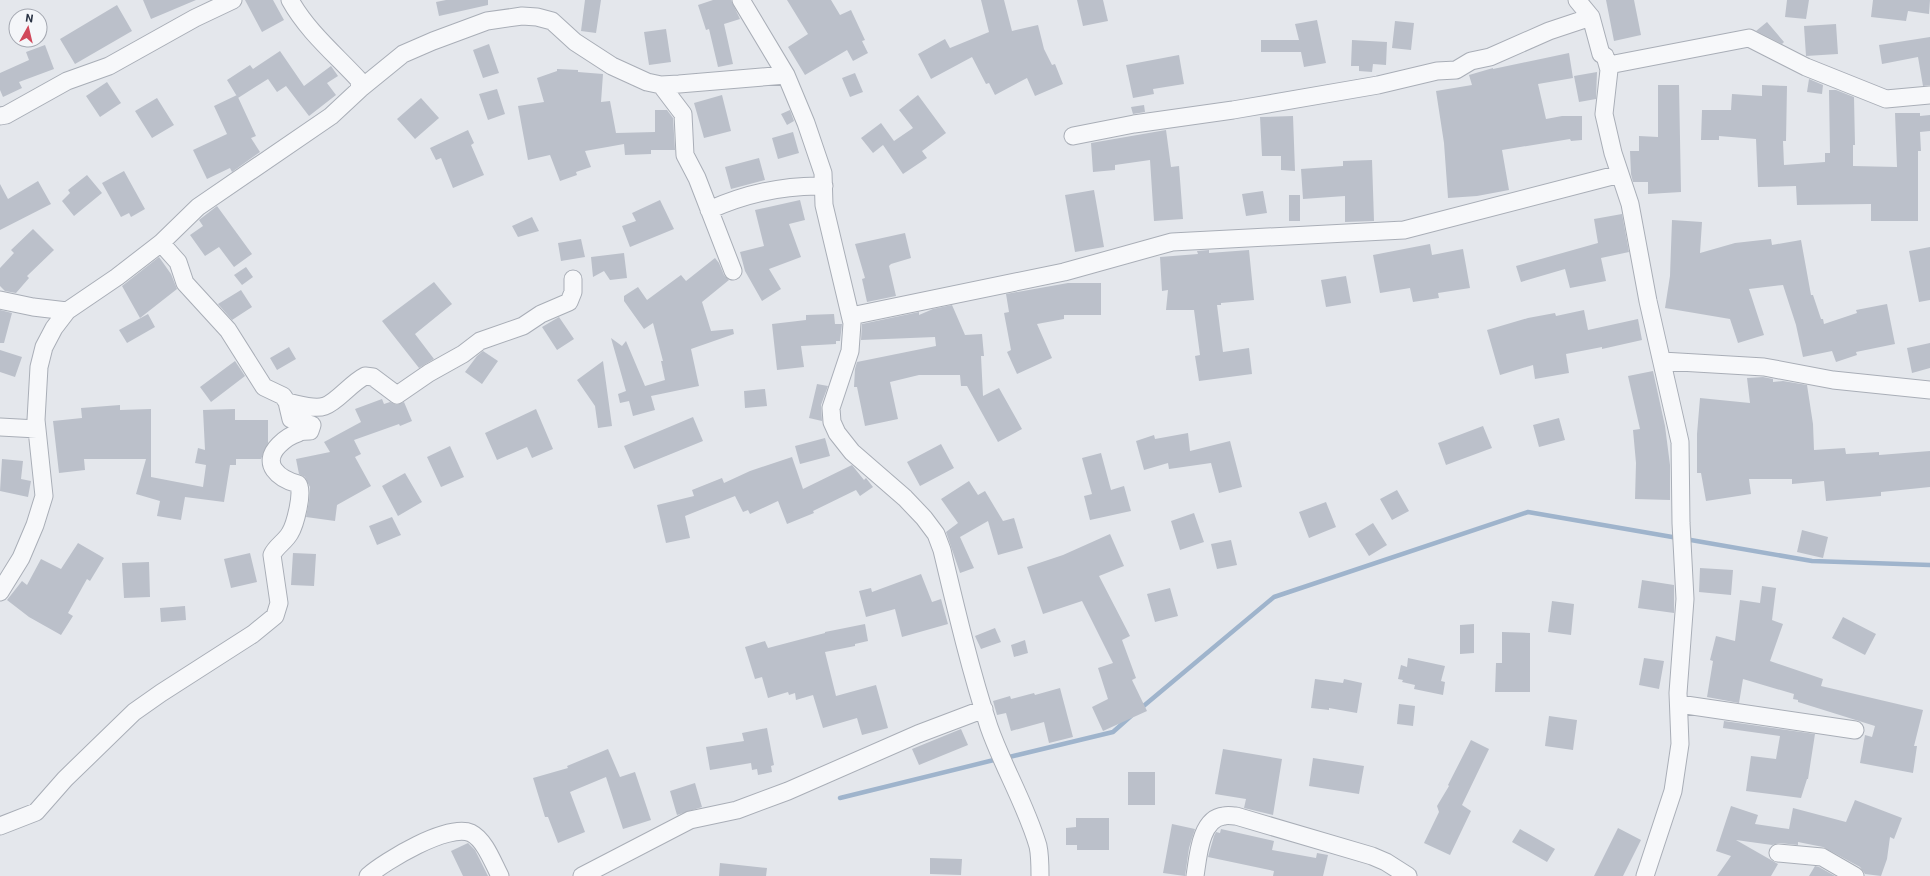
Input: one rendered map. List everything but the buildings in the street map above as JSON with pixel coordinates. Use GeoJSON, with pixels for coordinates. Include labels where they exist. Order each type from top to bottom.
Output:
{"type":"FeatureCollection","features":[{"type":"Feature","properties":{"kind":"street"},"geometry":{"type":"LineString","coordinates":[[0,116],[6,115],[67,81],[110,66],[195,18],[233,0]]}},
{"type":"Feature","properties":{"kind":"street"},"geometry":{"type":"LineString","coordinates":[[290,0],[296,10],[318,36],[359,80],[360,89]]}},
{"type":"Feature","properties":{"kind":"street"},"geometry":{"type":"LineString","coordinates":[[741,0],[786,75],[820,163],[824,186],[824,205],[851,316],[850,351],[831,408],[832,422],[837,433],[852,452],[905,498],[936,534],[942,550],[968,655],[984,710],[1004,766],[1031,826],[1038,847],[1040,876]]}},
{"type":"Feature","properties":{"kind":"street"},"geometry":{"type":"LineString","coordinates":[[1577,0],[1591,17],[1601,54],[1605,56],[1609,65],[1604,114],[1613,153],[1630,204],[1648,301],[1680,442],[1683,556],[1686,599],[1679,704],[1680,744],[1673,791],[1644,876]]}},
{"type":"Feature","properties":{"kind":"street"},"geometry":{"type":"LineString","coordinates":[[0,592],[21,558],[35,525],[44,496],[37,429],[36,392],[39,368],[44,347],[67,311],[117,277],[161,243],[198,207],[331,116],[360,89],[403,54],[487,21],[522,16],[538,17],[552,21],[574,42],[612,66],[638,79],[661,85],[786,75]]}},
{"type":"Feature","properties":{"kind":"street"},"geometry":{"type":"LineString","coordinates":[[1073,136],[1134,124],[1233,110],[1378,85],[1438,71],[1456,70],[1471,61],[1490,57],[1549,31],[1591,17]]}},
{"type":"Feature","properties":{"kind":"street"},"geometry":{"type":"LineString","coordinates":[[1609,65],[1749,38],[1806,67],[1886,99],[1930,95]]}},
{"type":"Feature","properties":{"kind":"street"},"geometry":{"type":"LineString","coordinates":[[661,85],[683,114],[685,155],[697,178],[733,271]]}},
{"type":"Feature","properties":{"kind":"street"},"geometry":{"type":"LineString","coordinates":[[851,316],[1064,272],[1172,242],[1404,230],[1620,174]]}},
{"type":"Feature","properties":{"kind":"street"},"geometry":{"type":"LineString","coordinates":[[709,210],[742,197],[803,186],[824,186]]}},
{"type":"Feature","properties":{"kind":"street"},"geometry":{"type":"LineString","coordinates":[[0,826],[36,812],[65,779],[134,712],[253,634],[276,616],[279,603],[272,555],[290,534],[296,518],[301,490],[298,484],[285,480],[277,473],[271,462],[275,449],[285,439],[297,433],[310,431],[312,425],[291,419],[287,402],[283,396],[264,387],[228,330],[185,283],[178,262],[161,243]]}},
{"type":"Feature","properties":{"kind":"street"},"geometry":{"type":"LineString","coordinates":[[287,402],[306,406],[323,407],[333,402],[347,387],[364,376],[373,377],[397,396],[429,373],[463,354],[480,341],[499,334],[510,332],[541,314],[569,302],[573,292],[573,279]]}},
{"type":"Feature","properties":{"kind":"street"},"geometry":{"type":"LineString","coordinates":[[0,300],[32,307],[67,311]]}},
{"type":"Feature","properties":{"kind":"street"},"geometry":{"type":"LineString","coordinates":[[1662,360],[1764,367],[1833,380],[1930,390]]}},
{"type":"Feature","properties":{"kind":"street"},"geometry":{"type":"LineString","coordinates":[[0,427],[37,429]]}},
{"type":"Feature","properties":{"kind":"street"},"geometry":{"type":"LineString","coordinates":[[1679,704],[1855,730]]}},
{"type":"Feature","properties":{"kind":"street"},"geometry":{"type":"LineString","coordinates":[[582,876],[690,820],[744,807],[788,791],[918,734],[984,710]]}},
{"type":"Feature","properties":{"kind":"street"},"geometry":{"type":"LineString","coordinates":[[1195,876],[1201,840],[1207,827],[1216,819],[1223,816],[1236,816],[1372,856],[1386,862],[1403,875]]}},
{"type":"Feature","properties":{"kind":"street"},"geometry":{"type":"LineString","coordinates":[[368,876],[392,858],[415,846],[437,836],[457,832],[470,833],[482,843],[500,876]]}},
{"type":"Feature","properties":{"kind":"street"},"geometry":{"type":"LineString","coordinates":[[1778,853],[1822,857],[1855,876]]}},
{"type":"Feature","properties":{"kind":"waterway"},"geometry":{"type":"LineString","coordinates":[[1140,709],[1274,597],[1528,512],[1678,538]]}},
{"type":"Feature","properties":{"kind":"waterway"},"geometry":{"type":"LineString","coordinates":[[1685,539],[1812,561],[1930,565]]}},
{"type":"Feature","properties":{"kind":"waterway"},"geometry":{"type":"LineString","coordinates":[[1005,758],[1113,732],[1131,716]]}},
{"type":"Feature","properties":{"kind":"waterway"},"geometry":{"type":"LineString","coordinates":[[840,798],[998,759]]}}]}
